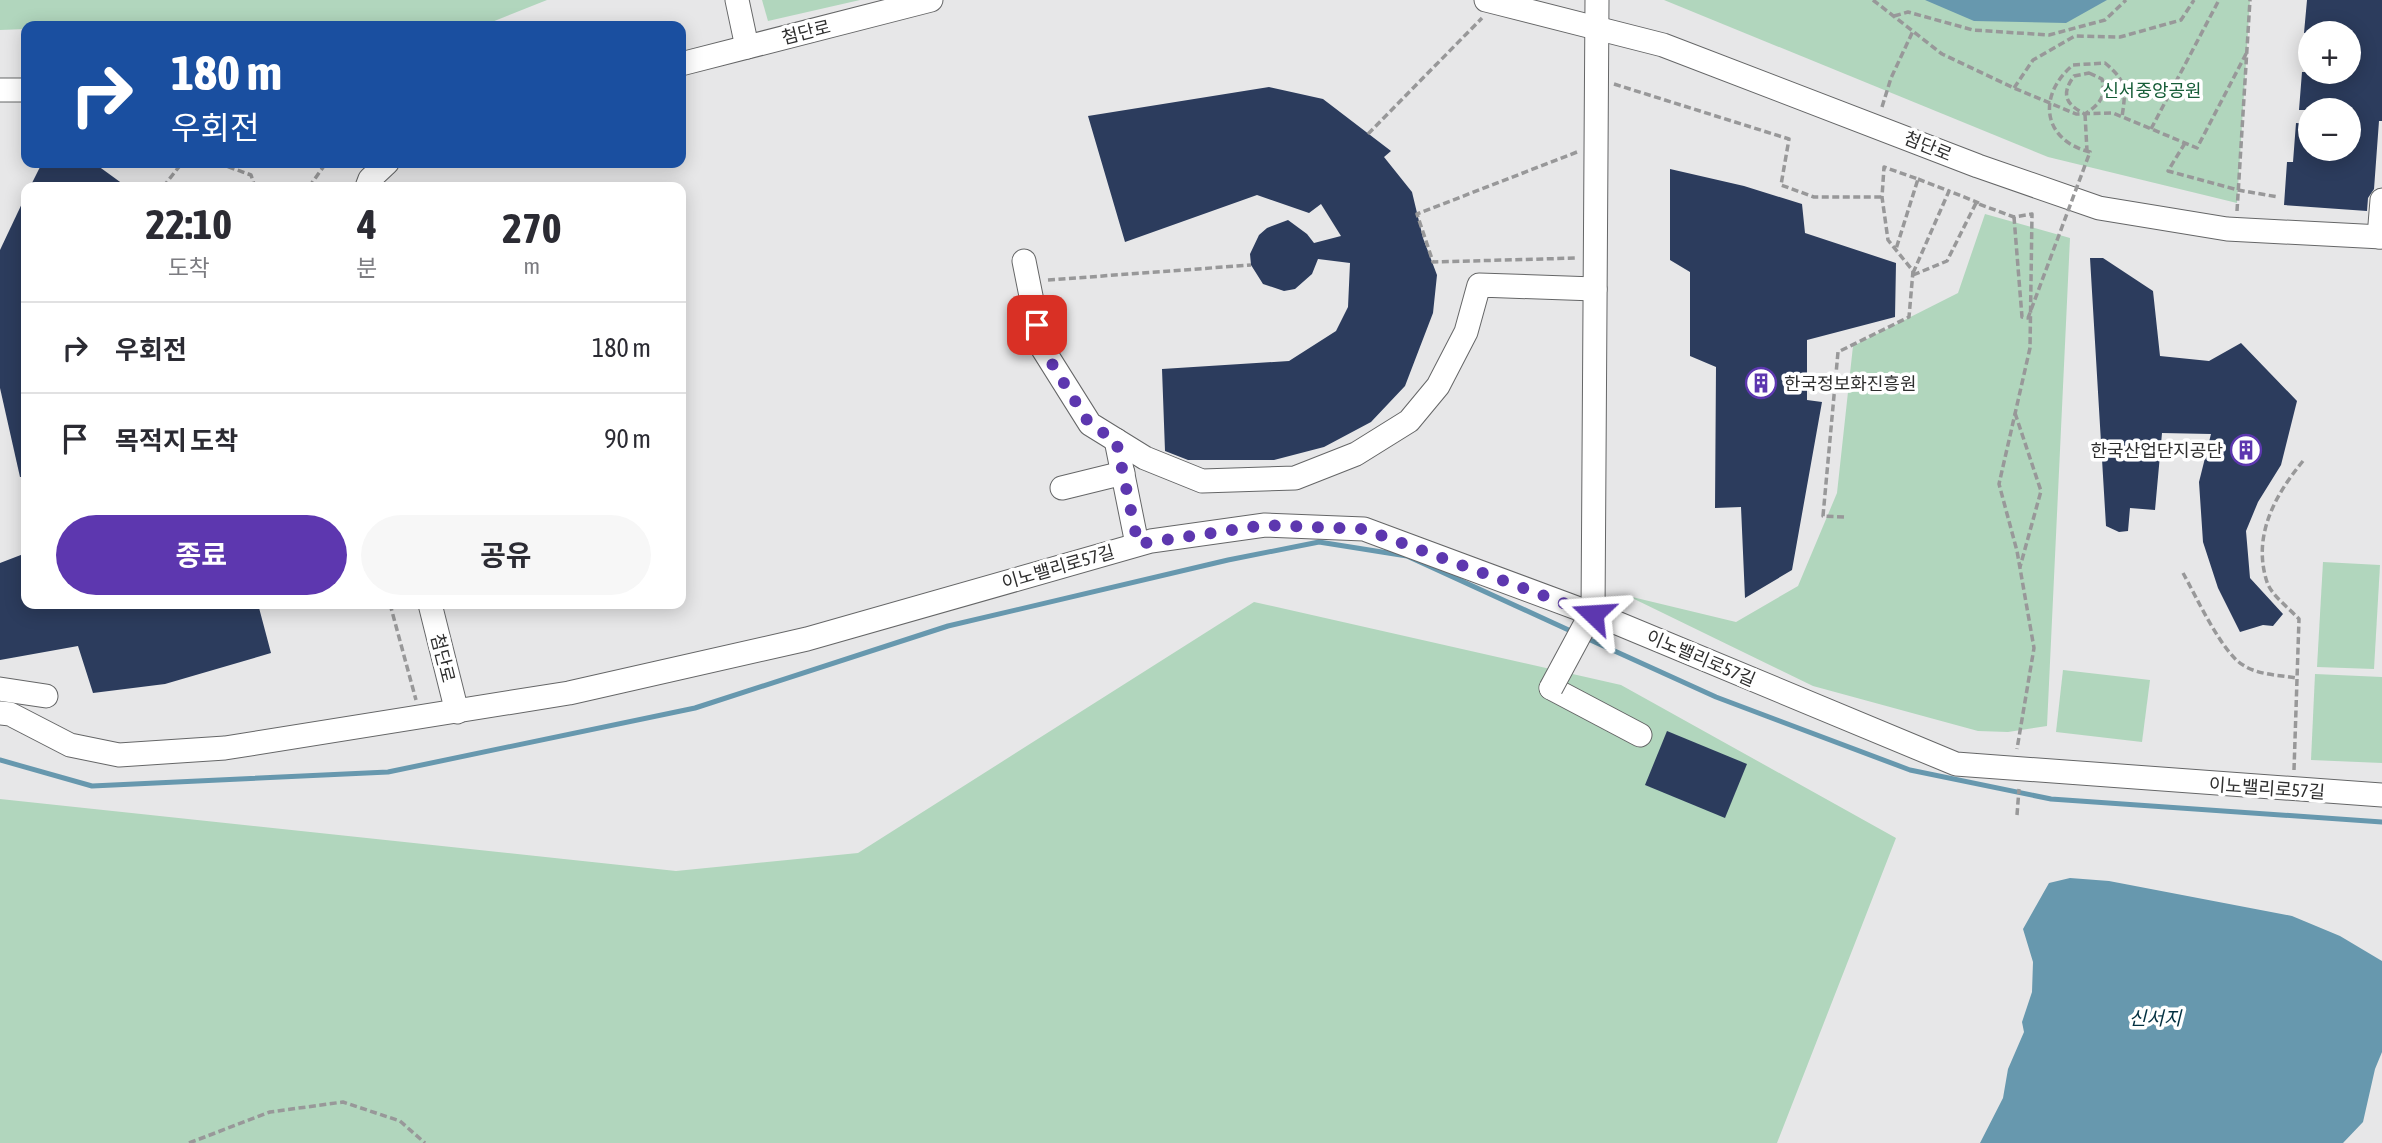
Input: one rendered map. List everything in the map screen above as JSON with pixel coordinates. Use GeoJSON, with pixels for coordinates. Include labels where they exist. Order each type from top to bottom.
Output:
{"type":"FeatureCollection","features":[{"type":"Feature","properties":{"kind":"street"},"geometry":{"type":"LineString","coordinates":[[737,0],[747,47]]}},
{"type":"Feature","properties":{"kind":"street","name":"첨단로"},"geometry":{"type":"LineString","coordinates":[[686,63],[931,0]]}},
{"type":"Feature","properties":{"kind":"street"},"geometry":{"type":"LineString","coordinates":[[1597,0],[1593,612],[1551,688],[1640,734]]}},
{"type":"Feature","properties":{"kind":"street","name":"첨단로"},"geometry":{"type":"LineString","coordinates":[[1492,1],[1663,45],[1979,166],[2099,208],[2235,229],[2381,237]]}},
{"type":"Feature","properties":{"kind":"street"},"geometry":{"type":"LineString","coordinates":[[0,90],[21,90]]}},
{"type":"Feature","properties":{"kind":"street"},"geometry":{"type":"LineString","coordinates":[[369,182],[382,168]]}},
{"type":"Feature","properties":{"kind":"street"},"geometry":{"type":"LineString","coordinates":[[2381,237],[2382,200]]}},
{"type":"Feature","properties":{"kind":"street"},"geometry":{"type":"LineString","coordinates":[[1026,272],[1041,346],[1090,425],[1144,458],[1202,481],[1295,478],[1356,454],[1409,421],[1438,386],[1460,343],[1479,285],[1595,289]]}},
{"type":"Feature","properties":{"kind":"street"},"geometry":{"type":"LineString","coordinates":[[1116,440],[1138,544]]}},
{"type":"Feature","properties":{"kind":"street"},"geometry":{"type":"LineString","coordinates":[[1062,488],[1123,473]]}},
{"type":"Feature","properties":{"kind":"street","name":"이노밸리로57길"},"geometry":{"type":"LineString","coordinates":[[0,713],[10,714],[70,745],[119,755],[226,748],[569,693],[807,639],[1138,544],[1265,525],[1364,529],[1593,612],[1956,764],[2382,795]]}},
{"type":"Feature","properties":{"kind":"street","name":"첨단로"},"geometry":{"type":"LineString","coordinates":[[431,609],[457,712]]}},
{"type":"Feature","properties":{"kind":"street"},"geometry":{"type":"LineString","coordinates":[[0,689],[46,696]]}},
{"type":"Feature","properties":{"kind":"path"},"geometry":{"type":"LineString","coordinates":[[1873,0],[1942,54],[2014,88],[2076,114],[2113,114],[2197,148],[2247,52]]}},
{"type":"Feature","properties":{"kind":"path"},"geometry":{"type":"LineString","coordinates":[[1894,16],[1908,12],[1973,30],[2049,35],[2105,20],[2126,0]]}},
{"type":"Feature","properties":{"kind":"path"},"geometry":{"type":"LineString","coordinates":[[2014,88],[2034,60],[2075,36],[2120,37],[2181,20],[2194,0]]}},
{"type":"Feature","properties":{"kind":"path"},"geometry":{"type":"LineString","coordinates":[[2151,129],[2219,0]]}},
{"type":"Feature","properties":{"kind":"path"},"geometry":{"type":"LineString","coordinates":[[2235,229],[2250,0]]}},
{"type":"Feature","properties":{"kind":"path"},"geometry":{"type":"LineString","coordinates":[[1368,134],[1492,1]]}},
{"type":"Feature","properties":{"kind":"path"},"geometry":{"type":"LineString","coordinates":[[1876,125],[1891,78],[1913,31]]}},
{"type":"Feature","properties":{"kind":"path"},"geometry":{"type":"LineString","coordinates":[[2087,151],[2074,148],[2054,131],[2049,110],[2054,84],[2060,76],[2073,65],[2105,63],[2120,76],[2126,94],[2122,117]]}},
{"type":"Feature","properties":{"kind":"path"},"geometry":{"type":"LineString","coordinates":[[2089,73],[2102,79],[2105,90],[2100,105],[2085,114],[2073,108],[2065,94],[2065,88],[2074,76],[2089,73]]}},
{"type":"Feature","properties":{"kind":"path"},"geometry":{"type":"LineString","coordinates":[[1595,78],[1789,139],[1781,185],[1814,197],[1882,197]]}},
{"type":"Feature","properties":{"kind":"path"},"geometry":{"type":"LineString","coordinates":[[2014,217],[2022,317],[2028,318],[2090,152],[2087,151],[2085,114]]}},
{"type":"Feature","properties":{"kind":"path"},"geometry":{"type":"LineString","coordinates":[[2185,143],[2168,171],[2238,190],[2278,197]]}},
{"type":"Feature","properties":{"kind":"path"},"geometry":{"type":"LineString","coordinates":[[1595,145],[1417,214],[1433,262],[1595,258]]}},
{"type":"Feature","properties":{"kind":"path"},"geometry":{"type":"LineString","coordinates":[[1913,275],[1913,271],[1888,240],[1882,197],[1884,167],[2014,217],[2032,214],[2030,348],[1999,484],[2020,569],[2034,648],[2017,768],[2017,815]]}},
{"type":"Feature","properties":{"kind":"path"},"geometry":{"type":"LineString","coordinates":[[167,182],[178,168]]}},
{"type":"Feature","properties":{"kind":"path"},"geometry":{"type":"LineString","coordinates":[[232,168],[251,175],[253,182]]}},
{"type":"Feature","properties":{"kind":"path"},"geometry":{"type":"LineString","coordinates":[[1896,249],[1918,179]]}},
{"type":"Feature","properties":{"kind":"path"},"geometry":{"type":"LineString","coordinates":[[1844,517],[1823,516],[1838,352],[1909,317],[1913,275],[1949,191]]}},
{"type":"Feature","properties":{"kind":"path"},"geometry":{"type":"LineString","coordinates":[[1913,275],[1947,261],[1976,202],[1981,204]]}},
{"type":"Feature","properties":{"kind":"path"},"geometry":{"type":"LineString","coordinates":[[1026,272],[1251,265]]}},
{"type":"Feature","properties":{"kind":"path"},"geometry":{"type":"LineString","coordinates":[[2015,413],[2041,491],[2020,569]]}},
{"type":"Feature","properties":{"kind":"path"},"geometry":{"type":"LineString","coordinates":[[2294,790],[2299,619],[2267,584],[2262,541],[2270,508],[2303,461]]}},
{"type":"Feature","properties":{"kind":"path"},"geometry":{"type":"LineString","coordinates":[[2183,573],[2220,638],[2242,665],[2264,673],[2296,678]]}},
{"type":"Feature","properties":{"kind":"path"},"geometry":{"type":"LineString","coordinates":[[391,609],[420,718]]}},
{"type":"Feature","properties":{"kind":"path"},"geometry":{"type":"LineString","coordinates":[[189,1143],[270,1112],[343,1102],[400,1121],[425,1143]]}},
{"type":"Feature","properties":{"kind":"green space"},"geometry":{"type":"Polygon","coordinates":[[[0,0],[547,0],[494,21],[21,21],[21,29],[0,30],[0,0]]]}},
{"type":"Feature","properties":{"kind":"green space"},"geometry":{"type":"Polygon","coordinates":[[[762,0],[860,0],[768,21],[762,0]]]}},
{"type":"Feature","properties":{"kind":"green space","name":"신서중앙공원"},"geometry":{"type":"Polygon","coordinates":[[[1664,0],[2250,0],[2237,203],[2048,157],[1664,0]]]}},
{"type":"Feature","properties":{"kind":"green space"},"geometry":{"type":"Polygon","coordinates":[[[1985,214],[2070,238],[2047,726],[2008,732],[1978,731],[1813,686],[1628,596],[1736,622],[1798,586],[1837,493],[1853,346],[1958,293],[1985,214]]]}},
{"type":"Feature","properties":{"kind":"green space"},"geometry":{"type":"Polygon","coordinates":[[[2323,562],[2380,565],[2374,669],[2317,667],[2323,562]]]}},
{"type":"Feature","properties":{"kind":"green space"},"geometry":{"type":"Polygon","coordinates":[[[1254,602],[1621,685],[1896,838],[1777,1143],[0,1143],[0,799],[676,871],[858,853],[1254,602]]]}},
{"type":"Feature","properties":{"kind":"green space"},"geometry":{"type":"Polygon","coordinates":[[[2063,670],[2150,680],[2142,742],[2056,732],[2063,670]]]}},
{"type":"Feature","properties":{"kind":"green space"},"geometry":{"type":"Polygon","coordinates":[[[2315,674],[2382,677],[2382,763],[2311,760],[2315,674]]]}},
{"type":"Feature","properties":{"kind":"water"},"geometry":{"type":"Polygon","coordinates":[[[1925,0],[2107,0],[2066,23],[1974,21],[1925,0]]]}},
{"type":"Feature","properties":{"kind":"water","name":"신서지"},"geometry":{"type":"Polygon","coordinates":[[[2070,878],[2109,881],[2292,916],[2340,936],[2382,961],[2382,1052],[2375,1069],[2363,1122],[2343,1143],[1980,1143],[2003,1098],[2008,1069],[2024,1032],[2022,1022],[2032,992],[2033,962],[2023,929],[2049,883],[2070,878]]]}},
{"type":"Feature","properties":{"kind":"building"},"geometry":{"type":"Polygon","coordinates":[[[2307,0],[2382,0],[2382,121],[2379,121],[2374,189],[2368,198],[2367,211],[2284,205],[2287,162],[2293,162],[2296,123],[2298,161],[2361,161],[2361,98],[2300,98],[2301,84],[2361,84],[2361,21],[2305,21],[2307,0]]]}},
{"type":"Feature","properties":{"kind":"building"},"geometry":{"type":"Polygon","coordinates":[[[1269,87],[1323,99],[1391,151],[1384,157],[1412,192],[1423,238],[1437,275],[1433,313],[1405,386],[1371,422],[1324,447],[1274,460],[1188,460],[1165,451],[1162,369],[1289,361],[1336,331],[1348,307],[1350,263],[1318,259],[1312,274],[1295,289],[1284,291],[1263,284],[1251,265],[1250,254],[1259,235],[1267,228],[1288,220],[1307,234],[1314,243],[1341,236],[1321,204],[1309,213],[1257,195],[1125,242],[1088,116],[1269,87]]]}},
{"type":"Feature","properties":{"kind":"building"},"geometry":{"type":"Polygon","coordinates":[[[40,168],[101,168],[120,182],[32,182],[40,168]]]}},
{"type":"Feature","properties":{"kind":"building","name":"한국정보화진흥원"},"geometry":{"type":"Polygon","coordinates":[[[1670,169],[1744,186],[1802,204],[1805,233],[1896,263],[1895,317],[1807,340],[1807,400],[1822,402],[1792,570],[1745,598],[1741,507],[1715,508],[1716,367],[1690,356],[1690,272],[1670,260],[1670,169]]]}},
{"type":"Feature","properties":{"kind":"building"},"geometry":{"type":"Polygon","coordinates":[[[21,206],[21,477],[0,388],[0,250],[21,206]]]}},
{"type":"Feature","properties":{"kind":"building","name":"한국산업단지공단"},"geometry":{"type":"Polygon","coordinates":[[[2090,258],[2103,258],[2153,291],[2160,356],[2209,361],[2241,343],[2297,401],[2281,465],[2258,502],[2246,531],[2250,578],[2283,614],[2273,626],[2263,625],[2240,632],[2218,588],[2203,542],[2199,482],[2211,434],[2162,433],[2155,510],[2130,508],[2128,531],[2119,532],[2106,526],[2090,258]]]}},
{"type":"Feature","properties":{"kind":"building"},"geometry":{"type":"Polygon","coordinates":[[[21,555],[21,609],[259,609],[271,653],[165,684],[93,693],[78,646],[0,660],[0,563],[21,555]]]}},
{"type":"Feature","properties":{"kind":"building"},"geometry":{"type":"Polygon","coordinates":[[[1667,731],[1747,764],[1725,818],[1645,785],[1667,731]]]}},
{"type":"Feature","properties":{"kind":"waterway"},"geometry":{"type":"LineString","coordinates":[[0,760],[92,786],[388,772],[695,708],[948,626],[1228,560],[1319,542],[1407,556],[1573,632]]}},
{"type":"Feature","properties":{"kind":"waterway"},"geometry":{"type":"LineString","coordinates":[[1586,638],[1716,697],[1910,770],[2051,799],[2382,822]]}},
{"type":"Feature","properties":{"kind":"place","name":"한국정보화진흥원"},"geometry":{"type":"Point","coordinates":[1761,383]}},
{"type":"Feature","properties":{"kind":"place","name":"한국산업단지공단"},"geometry":{"type":"Point","coordinates":[2246,450]}},
{"type":"Feature","properties":{"kind":"route"},"geometry":{"type":"LineString","coordinates":[[1037,325],[1041,346],[1090,425],[1116,440],[1138,544],[1265,525],[1364,529],[1593,614]]}}]}
